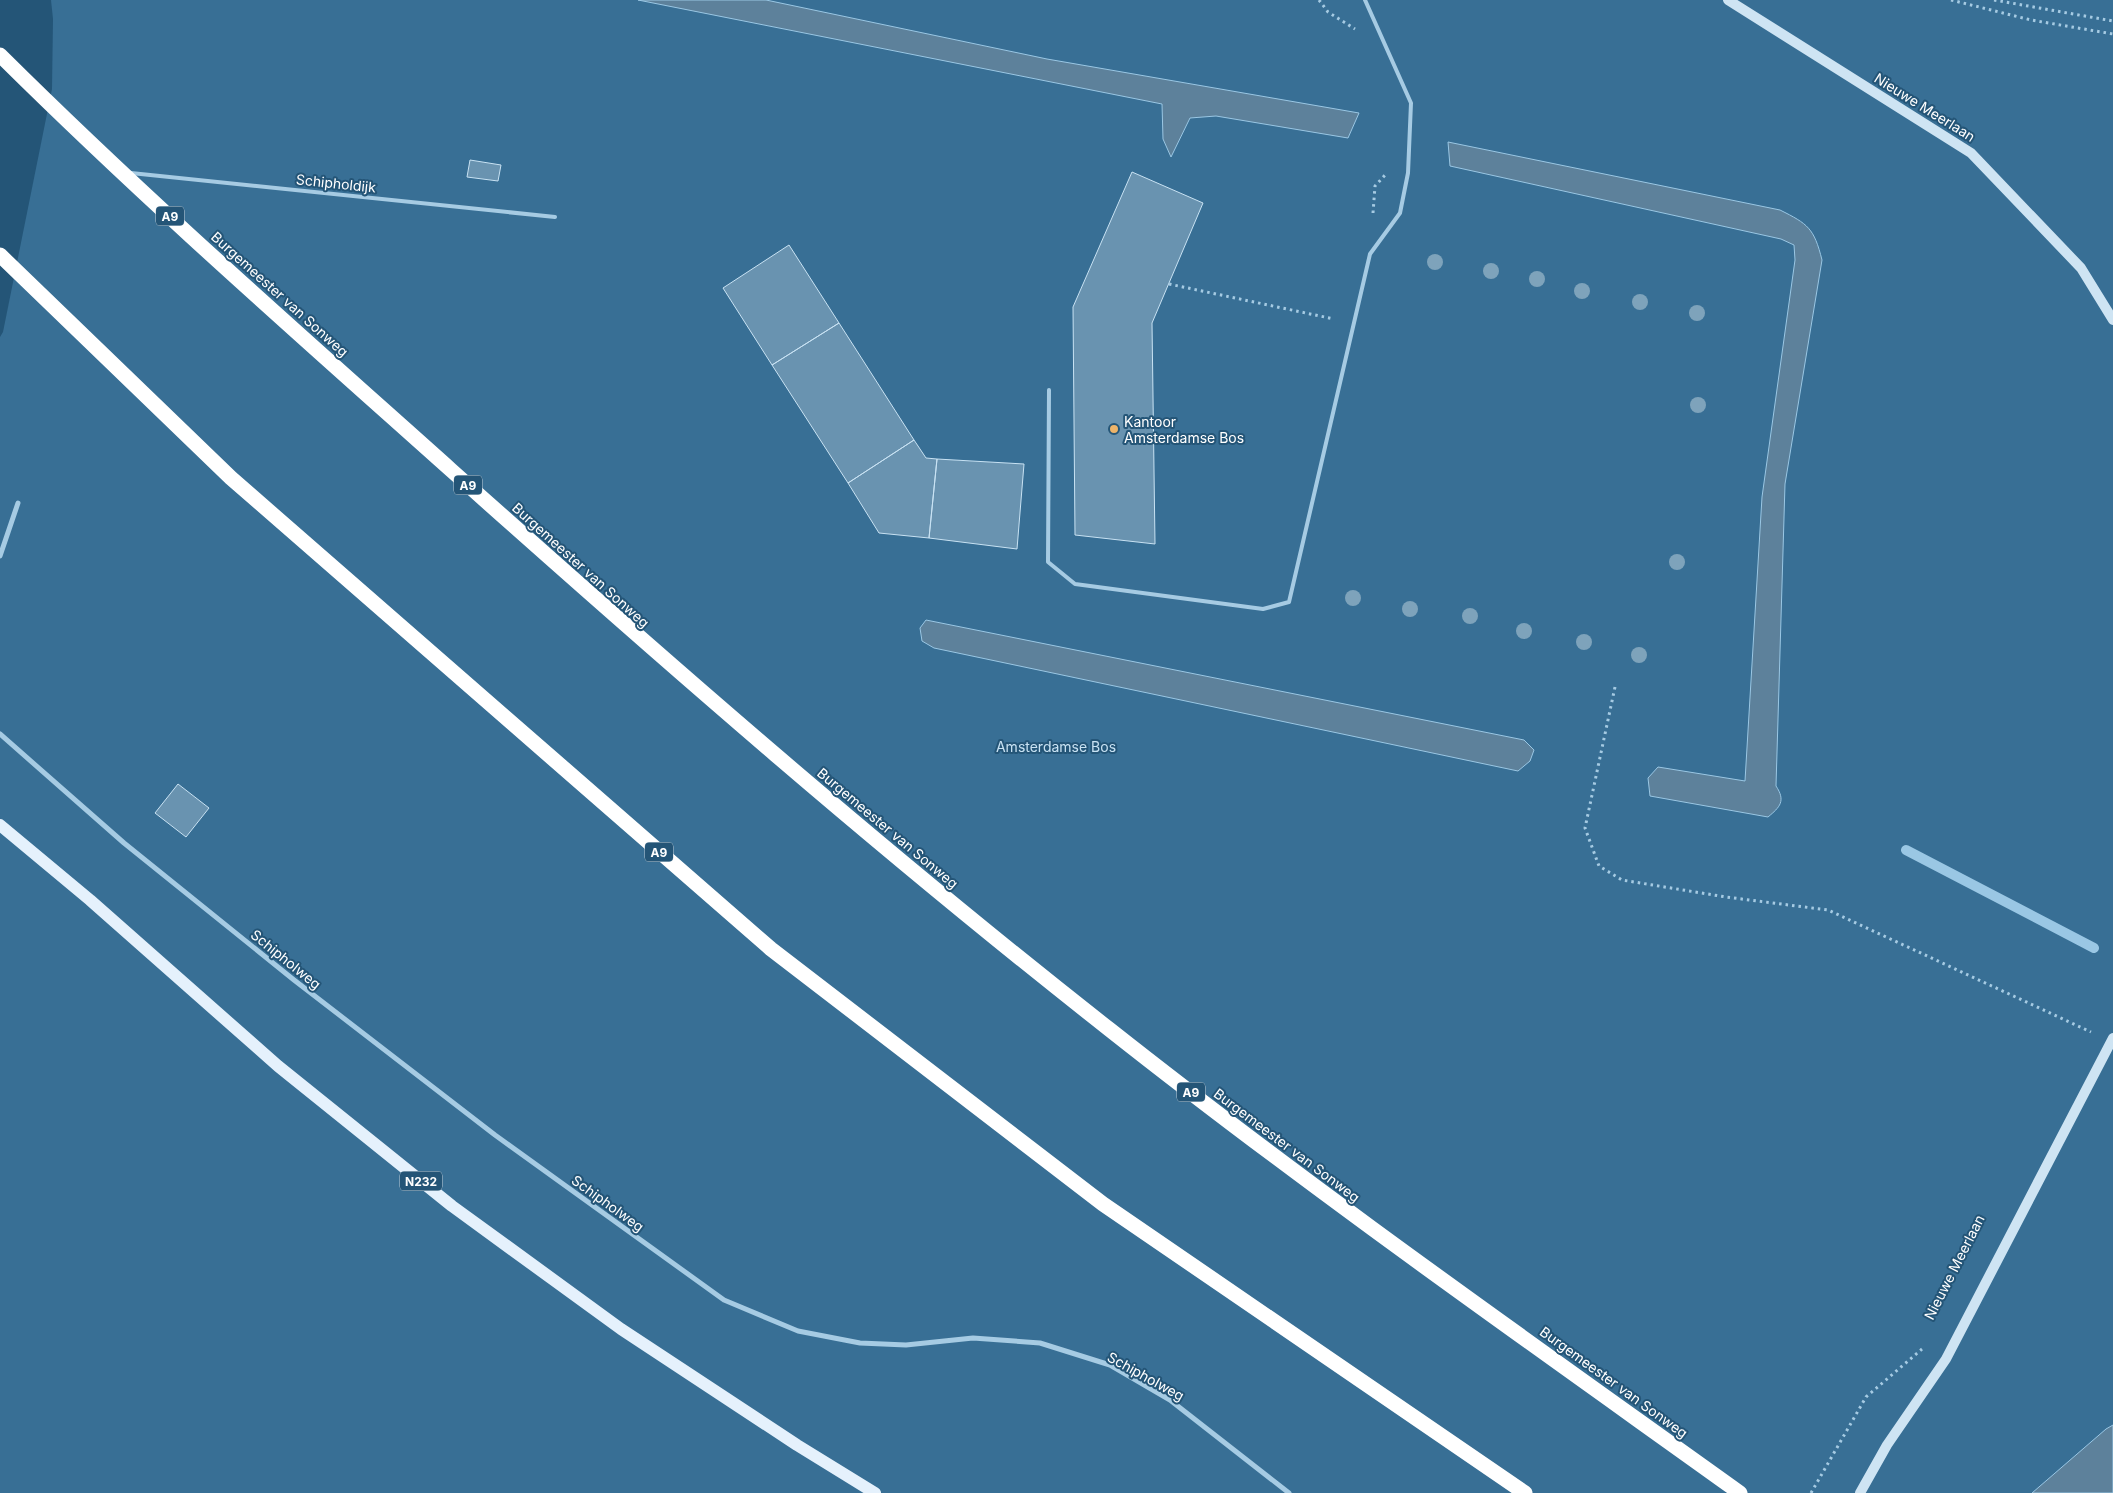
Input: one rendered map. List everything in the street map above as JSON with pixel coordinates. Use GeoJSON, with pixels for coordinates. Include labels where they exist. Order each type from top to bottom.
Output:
{"type":"FeatureCollection","features":[{"type":"Feature","properties":{"kind":"highway","name":"Burgemeester van Sonweg"},"geometry":{"type":"LineString","coordinates":[[0,55],[68,123],[271,310],[665,661],[979,926],[1110,1031],[1313,1186],[1740,1493]]}},
{"type":"Feature","properties":{"kind":"highway","name":"A9"},"geometry":{"type":"LineString","coordinates":[[0,255],[230,478],[771,950],[1103,1204],[1525,1493]]}},
{"type":"Feature","properties":{"kind":"main road","name":"N232"},"geometry":{"type":"LineString","coordinates":[[0,825],[90,900],[278,1066],[452,1206],[621,1329],[797,1445],[875,1493]]}},
{"type":"Feature","properties":{"kind":"street","name":"Nieuwe Meerlaan"},"geometry":{"type":"LineString","coordinates":[[1728,0],[1971,153],[2082,268],[2113,320]]}},
{"type":"Feature","properties":{"kind":"street"},"geometry":{"type":"LineString","coordinates":[[0,556],[18,503]]}},
{"type":"Feature","properties":{"kind":"street","name":"Schipholweg"},"geometry":{"type":"LineString","coordinates":[[0,734],[124,842],[294,980],[495,1135],[724,1300],[798,1331],[860,1343],[906,1345],[973,1338],[1040,1342],[1110,1366],[1170,1400],[1289,1493]]}},
{"type":"Feature","properties":{"kind":"street"},"geometry":{"type":"LineString","coordinates":[[1860,1493],[1887,1445],[1946,1359],[2113,1038]]}},
{"type":"Feature","properties":{"kind":"lane"},"geometry":{"type":"LineString","coordinates":[[1049,390],[1048,562],[1075,584],[1263,609],[1288,602],[1370,254],[1400,213],[1408,173],[1411,103],[1365,0]]}},
{"type":"Feature","properties":{"kind":"lane","name":"Schipholdijk"},"geometry":{"type":"LineString","coordinates":[[114,172],[555,217]]}},
{"type":"Feature","properties":{"kind":"path"},"geometry":{"type":"LineString","coordinates":[[1319,0],[1328,12],[1359,32]]}},
{"type":"Feature","properties":{"kind":"path"},"geometry":{"type":"LineString","coordinates":[[1951,0],[2031,20],[2113,34]]}},
{"type":"Feature","properties":{"kind":"path"},"geometry":{"type":"LineString","coordinates":[[1994,0],[2113,21]]}},
{"type":"Feature","properties":{"kind":"path"},"geometry":{"type":"LineString","coordinates":[[1370,254],[1375,186],[1388,171]]}},
{"type":"Feature","properties":{"kind":"path"},"geometry":{"type":"LineString","coordinates":[[1169,284],[1354,323]]}},
{"type":"Feature","properties":{"kind":"path"},"geometry":{"type":"LineString","coordinates":[[1616,688],[1584,828],[1599,866],[1622,880],[1726,897],[1828,910],[2088,1030],[2084,1039]]}},
{"type":"Feature","properties":{"kind":"path"},"geometry":{"type":"LineString","coordinates":[[1811,1493],[1866,1397],[1925,1346]]}},
{"type":"Feature","properties":{"kind":"green space","name":"Amsterdamse Bos"},"geometry":{"type":"Polygon","coordinates":[[[0,0],[2113,0],[2113,1493],[0,1493],[0,0]]]}},
{"type":"Feature","properties":{"kind":"shaded area"},"geometry":{"type":"Polygon","coordinates":[[[638,0],[766,0],[1047,59],[1359,113],[1348,138],[1216,116],[1190,118],[1171,157],[1163,139],[1162,104],[638,0]]]}},
{"type":"Feature","properties":{"kind":"shaded area"},"geometry":{"type":"Polygon","coordinates":[[[1448,142],[1780,210],[1797,219],[1809,228],[1813,234],[1822,260],[1785,484],[1776,786],[1781,800],[1776,810],[1768,817],[1650,796],[1648,778],[1658,767],[1745,781],[1762,497],[1795,260],[1794,245],[1781,239],[1450,166],[1448,142]]]}},
{"type":"Feature","properties":{"kind":"shaded area"},"geometry":{"type":"Polygon","coordinates":[[[926,620],[1524,740],[1534,750],[1530,761],[1518,771],[934,648],[922,641],[920,628],[926,620]]]}},
{"type":"Feature","properties":{"kind":"shaded area"},"geometry":{"type":"Polygon","coordinates":[[[2113,1425],[2113,1493],[2032,1493],[2106,1429],[2113,1425]]]}},
{"type":"Feature","properties":{"kind":"pier"},"geometry":{"type":"Polygon","coordinates":[[[0,0],[51,0],[53,19],[52,89],[3,332],[0,337],[0,0]]]}},
{"type":"Feature","properties":{"kind":"building"},"geometry":{"type":"Polygon","coordinates":[[[470,160],[501,165],[498,181],[467,177],[470,160]]]}},
{"type":"Feature","properties":{"kind":"building","name":"Kantoor Amsterdamse Bos"},"geometry":{"type":"Polygon","coordinates":[[[1132,172],[1203,203],[1152,323],[1155,544],[1075,535],[1073,307],[1132,172]]]}},
{"type":"Feature","properties":{"kind":"building"},"geometry":{"type":"Polygon","coordinates":[[[789,245],[839,323],[772,365],[723,288],[789,245]]]}},
{"type":"Feature","properties":{"kind":"building"},"geometry":{"type":"Polygon","coordinates":[[[839,323],[914,440],[848,483],[772,365],[839,323]]]}},
{"type":"Feature","properties":{"kind":"building"},"geometry":{"type":"Polygon","coordinates":[[[914,440],[926,458],[937,459],[929,538],[879,533],[848,483],[914,440]]]}},
{"type":"Feature","properties":{"kind":"building"},"geometry":{"type":"Polygon","coordinates":[[[937,459],[1024,464],[1017,549],[929,538],[937,459]]]}},
{"type":"Feature","properties":{"kind":"building"},"geometry":{"type":"Polygon","coordinates":[[[178,784],[209,808],[186,837],[155,813],[178,784]]]}},
{"type":"Feature","properties":{"kind":"waterway"},"geometry":{"type":"LineString","coordinates":[[1906,850],[2094,948]]}},
{"type":"Feature","properties":{"kind":"place","name":"Kantoor Amsterdamse Bos"},"geometry":{"type":"Point","coordinates":[1114,429]}}]}
